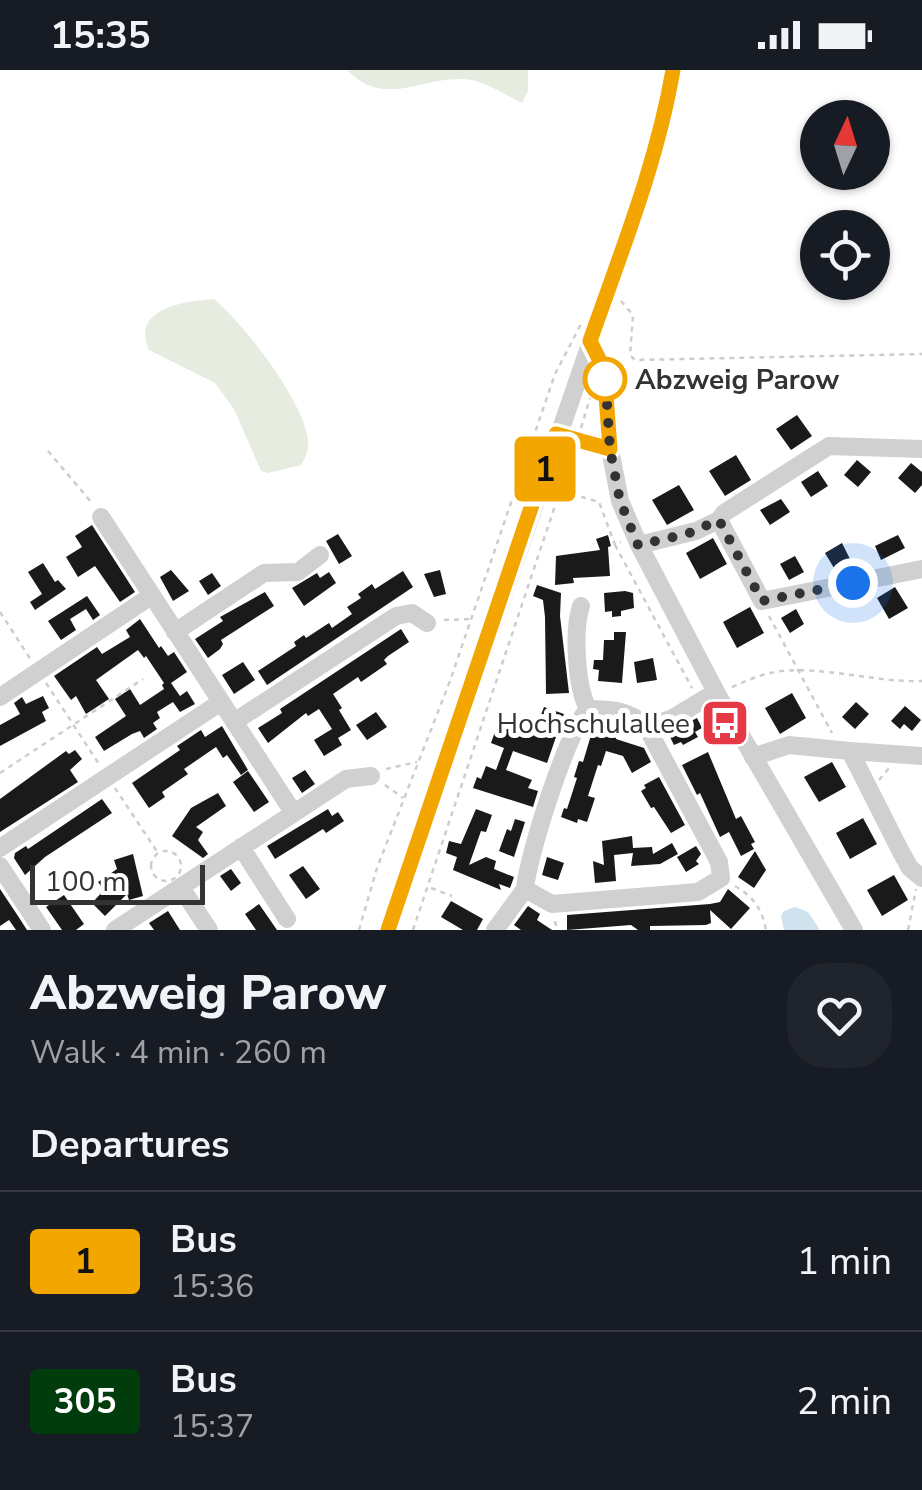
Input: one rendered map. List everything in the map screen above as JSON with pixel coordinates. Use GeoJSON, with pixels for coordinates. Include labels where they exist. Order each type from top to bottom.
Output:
{"type":"FeatureCollection","features":[{"type":"Feature","properties":{"kind":"street"},"geometry":{"type":"LineString","coordinates":[[388,930],[644,188],[673,70]]}},
{"type":"Feature","properties":{"kind":"street"},"geometry":{"type":"LineString","coordinates":[[590,341],[604,369],[610,449],[620,501],[637,542],[708,697],[753,757],[854,930]]}},
{"type":"Feature","properties":{"kind":"street"},"geometry":{"type":"LineString","coordinates":[[556,434],[610,449]]}},
{"type":"Feature","properties":{"kind":"street"},"geometry":{"type":"LineString","coordinates":[[637,542],[687,534],[719,520],[828,446],[922,449]]}},
{"type":"Feature","properties":{"kind":"street"},"geometry":{"type":"LineString","coordinates":[[100,517],[293,812]]}},
{"type":"Feature","properties":{"kind":"street"},"geometry":{"type":"LineString","coordinates":[[719,520],[762,601],[922,569]]}},
{"type":"Feature","properties":{"kind":"street"},"geometry":{"type":"LineString","coordinates":[[176,632],[264,573],[298,572],[320,555]]}},
{"type":"Feature","properties":{"kind":"street"},"geometry":{"type":"LineString","coordinates":[[0,697],[152,596]]}},
{"type":"Feature","properties":{"kind":"street"},"geometry":{"type":"LineString","coordinates":[[581,606],[576,620],[582,694],[588,709]]}},
{"type":"Feature","properties":{"kind":"street"},"geometry":{"type":"LineString","coordinates":[[234,722],[396,616],[412,613],[427,622]]}},
{"type":"Feature","properties":{"kind":"street"},"geometry":{"type":"LineString","coordinates":[[646,726],[671,719],[708,697]]}},
{"type":"Feature","properties":{"kind":"street"},"geometry":{"type":"LineString","coordinates":[[0,848],[221,702]]}},
{"type":"Feature","properties":{"kind":"street"},"geometry":{"type":"LineString","coordinates":[[525,889],[552,904],[698,892],[720,878],[719,862],[646,726],[637,717],[622,712],[588,709]]}},
{"type":"Feature","properties":{"kind":"street"},"geometry":{"type":"LineString","coordinates":[[495,930],[525,889],[528,867],[578,720],[588,709]]}},
{"type":"Feature","properties":{"kind":"street"},"geometry":{"type":"LineString","coordinates":[[753,757],[789,745],[922,756]]}},
{"type":"Feature","properties":{"kind":"street"},"geometry":{"type":"LineString","coordinates":[[842,750],[920,878]]}},
{"type":"Feature","properties":{"kind":"street"},"geometry":{"type":"LineString","coordinates":[[120,929],[346,778],[371,776]]}},
{"type":"Feature","properties":{"kind":"street"},"geometry":{"type":"LineString","coordinates":[[241,847],[287,919]]}},
{"type":"Feature","properties":{"kind":"street"},"geometry":{"type":"LineString","coordinates":[[1,871],[42,930]]}},
{"type":"Feature","properties":{"kind":"street"},"geometry":{"type":"LineString","coordinates":[[182,889],[209,930]]}},
{"type":"Feature","properties":{"kind":"path"},"geometry":{"type":"LineString","coordinates":[[607,294],[630,308],[630,355],[635,360],[922,354]]}},
{"type":"Feature","properties":{"kind":"path"},"geometry":{"type":"LineString","coordinates":[[360,930],[377,868],[420,761],[556,374],[569,342],[586,317]]}},
{"type":"Feature","properties":{"kind":"path"},"geometry":{"type":"LineString","coordinates":[[413,930],[577,441]]}},
{"type":"Feature","properties":{"kind":"path"},"geometry":{"type":"LineString","coordinates":[[48,451],[87,495],[100,517]]}},
{"type":"Feature","properties":{"kind":"path"},"geometry":{"type":"LineString","coordinates":[[560,490],[599,502],[614,545],[708,697]]}},
{"type":"Feature","properties":{"kind":"path"},"geometry":{"type":"LineString","coordinates":[[614,545],[637,542]]}},
{"type":"Feature","properties":{"kind":"path"},"geometry":{"type":"LineString","coordinates":[[762,601],[842,750]]}},
{"type":"Feature","properties":{"kind":"path"},"geometry":{"type":"LineString","coordinates":[[0,612],[158,853]]}},
{"type":"Feature","properties":{"kind":"path"},"geometry":{"type":"LineString","coordinates":[[427,622],[471,619]]}},
{"type":"Feature","properties":{"kind":"path"},"geometry":{"type":"LineString","coordinates":[[736,686],[774,672],[799,670],[887,682],[922,681]]}},
{"type":"Feature","properties":{"kind":"path"},"geometry":{"type":"LineString","coordinates":[[0,773],[143,679]]}},
{"type":"Feature","properties":{"kind":"path"},"geometry":{"type":"LineString","coordinates":[[866,788],[876,783],[899,754]]}},
{"type":"Feature","properties":{"kind":"path"},"geometry":{"type":"LineString","coordinates":[[371,776],[420,761]]}},
{"type":"Feature","properties":{"kind":"path"},"geometry":{"type":"LineString","coordinates":[[371,776],[405,800]]}},
{"type":"Feature","properties":{"kind":"path"},"geometry":{"type":"LineString","coordinates":[[168,851],[179,859],[181,869],[176,877],[162,880],[154,875],[151,866],[158,853],[168,851]]}},
{"type":"Feature","properties":{"kind":"path"},"geometry":{"type":"LineString","coordinates":[[720,878],[754,900],[766,930]]}},
{"type":"Feature","properties":{"kind":"path"},"geometry":{"type":"LineString","coordinates":[[908,930],[920,878]]}},
{"type":"Feature","properties":{"kind":"path"},"geometry":{"type":"LineString","coordinates":[[430,887],[452,896]]}},
{"type":"Feature","properties":{"kind":"path"},"geometry":{"type":"LineString","coordinates":[[555,920],[556,930]]}},
{"type":"Feature","properties":{"kind":"shaded area"},"geometry":{"type":"Polygon","coordinates":[[[347,70],[528,70],[528,91],[522,103],[470,80],[388,89],[361,81],[347,70]]]}},
{"type":"Feature","properties":{"kind":"shaded area"},"geometry":{"type":"Polygon","coordinates":[[[214,299],[255,343],[294,401],[308,439],[301,465],[268,473],[261,471],[234,409],[215,383],[149,350],[145,336],[154,316],[176,305],[214,299]]]}},
{"type":"Feature","properties":{"kind":"water"},"geometry":{"type":"Polygon","coordinates":[[[795,907],[808,912],[820,930],[784,930],[781,916],[795,907]]]}},
{"type":"Feature","properties":{"kind":"building"},"geometry":{"type":"Polygon","coordinates":[[[797,415],[812,436],[791,450],[776,429],[797,415]]]}},
{"type":"Feature","properties":{"kind":"building"},"geometry":{"type":"Polygon","coordinates":[[[736,455],[751,480],[725,496],[709,471],[736,455]]]}},
{"type":"Feature","properties":{"kind":"building"},"geometry":{"type":"Polygon","coordinates":[[[857,460],[871,472],[858,487],[844,475],[857,460]]]}},
{"type":"Feature","properties":{"kind":"building"},"geometry":{"type":"Polygon","coordinates":[[[911,463],[922,472],[922,485],[915,493],[898,478],[911,463]]]}},
{"type":"Feature","properties":{"kind":"building"},"geometry":{"type":"Polygon","coordinates":[[[818,471],[828,486],[811,497],[801,482],[818,471]]]}},
{"type":"Feature","properties":{"kind":"building"},"geometry":{"type":"Polygon","coordinates":[[[679,485],[694,510],[667,525],[652,500],[679,485]]]}},
{"type":"Feature","properties":{"kind":"building"},"geometry":{"type":"Polygon","coordinates":[[[781,499],[790,512],[770,525],[760,510],[781,499]]]}},
{"type":"Feature","properties":{"kind":"building"},"geometry":{"type":"Polygon","coordinates":[[[92,525],[135,592],[120,602],[95,566],[78,577],[66,557],[82,547],[75,536],[92,525]]]}},
{"type":"Feature","properties":{"kind":"building"},"geometry":{"type":"Polygon","coordinates":[[[338,534],[352,556],[339,564],[326,541],[338,534]]]}},
{"type":"Feature","properties":{"kind":"building"},"geometry":{"type":"Polygon","coordinates":[[[608,535],[610,576],[573,578],[574,583],[555,585],[556,556],[600,550],[596,539],[608,535]]]}},
{"type":"Feature","properties":{"kind":"building"},"geometry":{"type":"Polygon","coordinates":[[[898,535],[905,548],[881,560],[875,546],[898,535]]]}},
{"type":"Feature","properties":{"kind":"building"},"geometry":{"type":"Polygon","coordinates":[[[713,538],[727,564],[700,579],[686,553],[713,538]]]}},
{"type":"Feature","properties":{"kind":"building"},"geometry":{"type":"Polygon","coordinates":[[[842,543],[850,559],[834,568],[825,553],[842,543]]]}},
{"type":"Feature","properties":{"kind":"building"},"geometry":{"type":"Polygon","coordinates":[[[795,556],[804,572],[789,580],[780,564],[795,556]]]}},
{"type":"Feature","properties":{"kind":"building"},"geometry":{"type":"Polygon","coordinates":[[[43,563],[55,582],[58,580],[66,589],[35,610],[30,602],[42,594],[28,572],[43,563]]]}},
{"type":"Feature","properties":{"kind":"building"},"geometry":{"type":"Polygon","coordinates":[[[171,570],[189,591],[173,601],[160,577],[171,570]]]}},
{"type":"Feature","properties":{"kind":"building"},"geometry":{"type":"Polygon","coordinates":[[[440,570],[446,594],[434,597],[424,574],[440,570]]]}},
{"type":"Feature","properties":{"kind":"building"},"geometry":{"type":"Polygon","coordinates":[[[403,571],[413,587],[267,685],[258,671],[296,646],[294,642],[304,635],[306,638],[329,623],[332,628],[352,614],[347,607],[372,584],[375,589],[403,571]]]}},
{"type":"Feature","properties":{"kind":"building"},"geometry":{"type":"Polygon","coordinates":[[[329,572],[336,583],[304,606],[292,588],[317,573],[320,578],[329,572]]]}},
{"type":"Feature","properties":{"kind":"building"},"geometry":{"type":"Polygon","coordinates":[[[212,573],[221,586],[208,595],[199,581],[212,573]]]}},
{"type":"Feature","properties":{"kind":"building"},"geometry":{"type":"Polygon","coordinates":[[[537,585],[561,593],[569,693],[546,694],[545,617],[543,600],[533,596],[537,585]]]}},
{"type":"Feature","properties":{"kind":"building"},"geometry":{"type":"Polygon","coordinates":[[[895,587],[908,608],[889,619],[877,598],[895,587]]]}},
{"type":"Feature","properties":{"kind":"building"},"geometry":{"type":"Polygon","coordinates":[[[265,592],[274,606],[221,640],[220,649],[208,658],[195,639],[223,621],[220,617],[265,592]]]}},
{"type":"Feature","properties":{"kind":"building"},"geometry":{"type":"Polygon","coordinates":[[[604,593],[633,593],[634,608],[612,617],[612,611],[605,612],[604,593]]]}},
{"type":"Feature","properties":{"kind":"building"},"geometry":{"type":"Polygon","coordinates":[[[87,596],[100,615],[93,620],[86,609],[70,619],[76,630],[61,640],[48,621],[87,596]]]}},
{"type":"Feature","properties":{"kind":"building"},"geometry":{"type":"Polygon","coordinates":[[[750,607],[764,633],[737,648],[723,622],[750,607]]]}},
{"type":"Feature","properties":{"kind":"building"},"geometry":{"type":"Polygon","coordinates":[[[796,609],[804,624],[790,633],[781,618],[796,609]]]}},
{"type":"Feature","properties":{"kind":"building"},"geometry":{"type":"Polygon","coordinates":[[[140,619],[159,648],[168,656],[174,652],[187,672],[171,683],[180,696],[187,691],[195,704],[180,712],[173,702],[157,712],[160,718],[153,723],[157,729],[144,738],[140,731],[132,734],[104,751],[95,737],[126,716],[115,699],[130,689],[140,705],[164,689],[146,656],[138,650],[96,680],[109,699],[86,714],[76,696],[71,700],[54,676],[97,647],[102,654],[130,637],[126,630],[140,619]]]}},
{"type":"Feature","properties":{"kind":"building"},"geometry":{"type":"Polygon","coordinates":[[[401,629],[409,642],[384,660],[387,664],[361,682],[358,677],[333,694],[351,730],[338,738],[342,745],[324,756],[314,740],[332,729],[319,709],[308,716],[306,713],[268,743],[258,728],[282,713],[280,709],[401,629]]]}},
{"type":"Feature","properties":{"kind":"building"},"geometry":{"type":"Polygon","coordinates":[[[614,632],[626,632],[622,683],[598,681],[599,670],[593,669],[594,660],[603,660],[604,640],[614,640],[614,632]]]}},
{"type":"Feature","properties":{"kind":"building"},"geometry":{"type":"Polygon","coordinates":[[[653,658],[657,680],[637,683],[634,662],[653,658]]]}},
{"type":"Feature","properties":{"kind":"building"},"geometry":{"type":"Polygon","coordinates":[[[243,662],[255,680],[234,694],[222,675],[243,662]]]}},
{"type":"Feature","properties":{"kind":"building"},"geometry":{"type":"Polygon","coordinates":[[[792,693],[806,718],[780,734],[765,708],[792,693]]]}},
{"type":"Feature","properties":{"kind":"building"},"geometry":{"type":"Polygon","coordinates":[[[43,696],[49,708],[42,712],[46,721],[0,746],[0,725],[20,714],[14,703],[22,697],[26,704],[43,696]]]}},
{"type":"Feature","properties":{"kind":"building"},"geometry":{"type":"Polygon","coordinates":[[[856,702],[869,714],[855,729],[842,717],[856,702]]]}},
{"type":"Feature","properties":{"kind":"building"},"geometry":{"type":"Polygon","coordinates":[[[905,706],[921,720],[912,731],[904,724],[900,729],[891,721],[905,706]]]}},
{"type":"Feature","properties":{"kind":"building"},"geometry":{"type":"Polygon","coordinates":[[[544,707],[564,714],[547,763],[513,751],[506,770],[532,780],[528,788],[538,791],[533,807],[473,788],[486,766],[496,770],[504,748],[491,743],[498,723],[534,733],[544,707]]]}},
{"type":"Feature","properties":{"kind":"building"},"geometry":{"type":"Polygon","coordinates":[[[376,712],[387,727],[367,740],[356,725],[376,712]]]}},
{"type":"Feature","properties":{"kind":"building"},"geometry":{"type":"Polygon","coordinates":[[[697,718],[702,728],[695,732],[698,737],[674,745],[668,733],[697,718]]]}},
{"type":"Feature","properties":{"kind":"building"},"geometry":{"type":"Polygon","coordinates":[[[594,725],[611,730],[616,739],[644,748],[651,762],[632,773],[623,756],[606,751],[588,796],[595,798],[587,822],[578,819],[577,823],[561,817],[594,725]]]}},
{"type":"Feature","properties":{"kind":"building"},"geometry":{"type":"Polygon","coordinates":[[[222,726],[248,770],[241,775],[216,747],[184,769],[188,774],[162,792],[165,797],[149,808],[132,783],[180,750],[177,746],[201,730],[205,737],[222,726]]]}},
{"type":"Feature","properties":{"kind":"building"},"geometry":{"type":"Polygon","coordinates":[[[75,750],[82,759],[70,770],[78,782],[0,832],[0,799],[66,751],[69,754],[75,750]]]}},
{"type":"Feature","properties":{"kind":"building"},"geometry":{"type":"Polygon","coordinates":[[[708,752],[736,819],[741,816],[755,842],[751,844],[754,849],[741,856],[729,832],[720,837],[682,765],[708,752]]]}},
{"type":"Feature","properties":{"kind":"building"},"geometry":{"type":"Polygon","coordinates":[[[832,762],[846,787],[819,802],[804,777],[832,762]]]}},
{"type":"Feature","properties":{"kind":"building"},"geometry":{"type":"Polygon","coordinates":[[[305,770],[315,784],[302,793],[292,778],[305,770]]]}},
{"type":"Feature","properties":{"kind":"building"},"geometry":{"type":"Polygon","coordinates":[[[248,771],[269,802],[254,812],[233,782],[248,771]]]}},
{"type":"Feature","properties":{"kind":"building"},"geometry":{"type":"Polygon","coordinates":[[[659,777],[685,825],[671,833],[641,791],[659,777]]]}},
{"type":"Feature","properties":{"kind":"building"},"geometry":{"type":"Polygon","coordinates":[[[218,793],[226,806],[196,827],[203,832],[198,840],[208,854],[203,858],[172,836],[191,808],[218,793]]]}},
{"type":"Feature","properties":{"kind":"building"},"geometry":{"type":"Polygon","coordinates":[[[102,799],[112,813],[45,857],[25,875],[15,853],[26,846],[28,849],[102,799]]]}},
{"type":"Feature","properties":{"kind":"building"},"geometry":{"type":"Polygon","coordinates":[[[328,809],[332,816],[338,812],[344,821],[326,833],[323,829],[275,859],[267,846],[328,809]]]}},
{"type":"Feature","properties":{"kind":"building"},"geometry":{"type":"Polygon","coordinates":[[[476,809],[492,815],[486,832],[481,831],[469,865],[486,857],[496,861],[494,869],[514,877],[510,888],[499,884],[501,890],[453,870],[457,857],[446,853],[449,841],[461,844],[476,809]]]}},
{"type":"Feature","properties":{"kind":"building"},"geometry":{"type":"Polygon","coordinates":[[[863,818],[877,844],[850,859],[836,833],[863,818]]]}},
{"type":"Feature","properties":{"kind":"building"},"geometry":{"type":"Polygon","coordinates":[[[515,819],[525,822],[514,857],[499,851],[515,819]]]}},
{"type":"Feature","properties":{"kind":"building"},"geometry":{"type":"Polygon","coordinates":[[[632,836],[633,848],[652,847],[653,854],[672,843],[678,854],[660,864],[631,866],[633,853],[614,855],[616,881],[595,883],[593,861],[604,865],[602,841],[632,836]]]}},
{"type":"Feature","properties":{"kind":"building"},"geometry":{"type":"Polygon","coordinates":[[[696,846],[701,854],[696,861],[699,864],[686,872],[677,857],[696,846]]]}},
{"type":"Feature","properties":{"kind":"building"},"geometry":{"type":"Polygon","coordinates":[[[755,851],[766,870],[754,888],[738,877],[755,851]]]}},
{"type":"Feature","properties":{"kind":"building"},"geometry":{"type":"Polygon","coordinates":[[[133,854],[143,896],[129,900],[127,894],[105,916],[92,903],[104,890],[98,882],[117,869],[114,860],[133,854]]]}},
{"type":"Feature","properties":{"kind":"building"},"geometry":{"type":"Polygon","coordinates":[[[547,857],[564,863],[558,880],[542,875],[547,857]]]}},
{"type":"Feature","properties":{"kind":"building"},"geometry":{"type":"Polygon","coordinates":[[[303,866],[320,889],[306,899],[289,875],[303,866]]]}},
{"type":"Feature","properties":{"kind":"building"},"geometry":{"type":"Polygon","coordinates":[[[231,869],[241,883],[231,891],[220,876],[231,869]]]}},
{"type":"Feature","properties":{"kind":"building"},"geometry":{"type":"Polygon","coordinates":[[[894,875],[908,900],[882,916],[867,890],[894,875]]]}},
{"type":"Feature","properties":{"kind":"building"},"geometry":{"type":"Polygon","coordinates":[[[0,889],[27,930],[16,930],[9,920],[0,926],[0,889]]]}},
{"type":"Feature","properties":{"kind":"building"},"geometry":{"type":"Polygon","coordinates":[[[728,889],[750,908],[731,929],[710,910],[711,923],[706,925],[567,930],[567,915],[710,904],[720,902],[728,889]]]}},
{"type":"Feature","properties":{"kind":"building"},"geometry":{"type":"Polygon","coordinates":[[[64,895],[84,924],[76,930],[62,930],[46,907],[64,895]]]}},
{"type":"Feature","properties":{"kind":"building"},"geometry":{"type":"Polygon","coordinates":[[[451,901],[483,919],[477,930],[463,930],[441,917],[451,901]]]}},
{"type":"Feature","properties":{"kind":"building"},"geometry":{"type":"Polygon","coordinates":[[[259,904],[277,930],[256,930],[245,914],[259,904]]]}},
{"type":"Feature","properties":{"kind":"building"},"geometry":{"type":"Polygon","coordinates":[[[528,906],[540,914],[537,920],[552,930],[521,930],[514,925],[528,906]]]}},
{"type":"Feature","properties":{"kind":"building"},"geometry":{"type":"Polygon","coordinates":[[[168,911],[180,930],[154,930],[149,923],[168,911]]]}},
{"type":"Feature","properties":{"kind":"bus line","name":"1"},"geometry":{"type":"LineString","coordinates":[[388,930],[556,434],[610,449],[604,369],[590,341],[644,188],[673,70]]}},
{"type":"Feature","properties":{"kind":"place","name":"Abzweig Parow"},"geometry":{"type":"Point","coordinates":[605,379]}},
{"type":"Feature","properties":{"kind":"place","name":"Hochschulallee"},"geometry":{"type":"Point","coordinates":[725,723]}},
{"type":"Feature","properties":{"kind":"route"},"geometry":{"type":"LineString","coordinates":[[605,379],[605,374],[610,449],[620,501],[638,545],[687,534],[719,520],[762,601],[853,583]]}}]}
